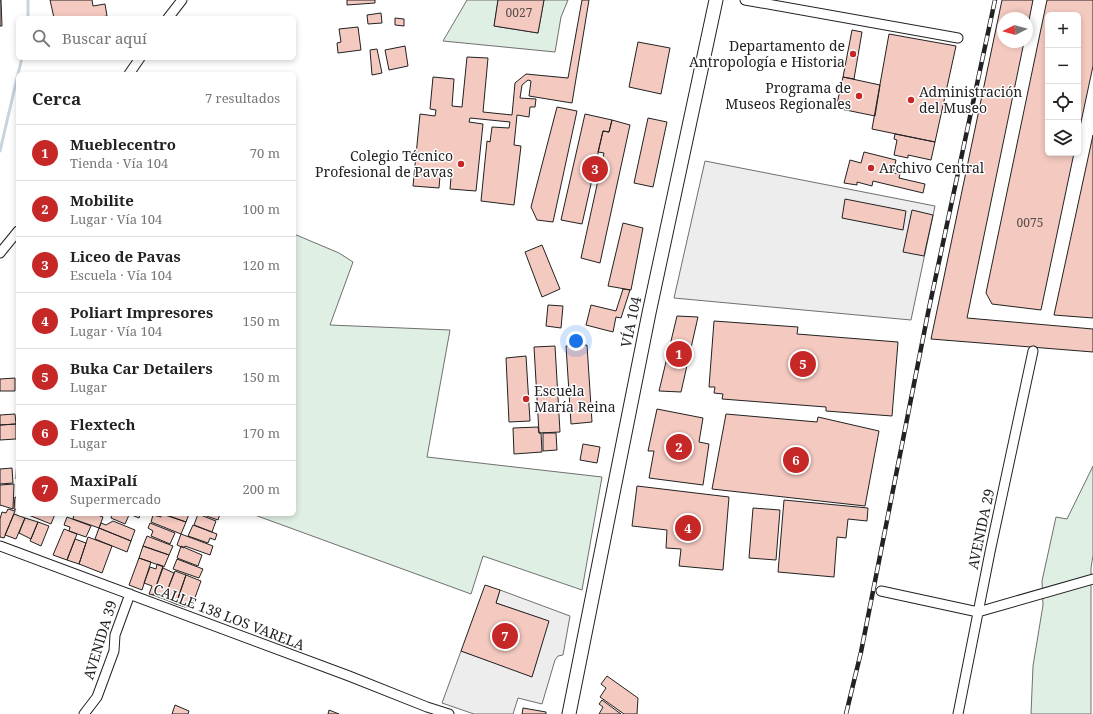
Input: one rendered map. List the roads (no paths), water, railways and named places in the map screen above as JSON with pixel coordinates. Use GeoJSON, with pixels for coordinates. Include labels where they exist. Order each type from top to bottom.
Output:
{"type":"FeatureCollection","features":[{"type":"Feature","properties":{"kind":"main road","name":"VÍA 104"},"geometry":{"type":"LineString","coordinates":[[569,714],[649,313],[716,0]]}},
{"type":"Feature","properties":{"kind":"main road","name":"VÍA 104"},"geometry":{"type":"LineString","coordinates":[[564,714],[574,670],[582,651]]}},
{"type":"Feature","properties":{"kind":"street"},"geometry":{"type":"LineString","coordinates":[[170,16],[182,0]]}},
{"type":"Feature","properties":{"kind":"street"},"geometry":{"type":"LineString","coordinates":[[745,0],[958,38]]}},
{"type":"Feature","properties":{"kind":"street"},"geometry":{"type":"LineString","coordinates":[[130,72],[139,60]]}},
{"type":"Feature","properties":{"kind":"street"},"geometry":{"type":"LineString","coordinates":[[0,252],[16,233]]}},
{"type":"Feature","properties":{"kind":"street","name":"AVENIDA 29"},"geometry":{"type":"LineString","coordinates":[[958,714],[1033,351]]}},
{"type":"Feature","properties":{"kind":"street","name":"CALLE 138 LOS VARELA"},"geometry":{"type":"LineString","coordinates":[[0,546],[449,714]]}},
{"type":"Feature","properties":{"kind":"street"},"geometry":{"type":"LineString","coordinates":[[881,591],[978,612],[1092,580]]}},
{"type":"Feature","properties":{"kind":"street","name":"AVENIDA 39"},"geometry":{"type":"LineString","coordinates":[[84,714],[96,698],[104,678],[114,651],[115,635],[130,594]]}},
{"type":"Feature","properties":{"kind":"waterway"},"geometry":{"type":"LineString","coordinates":[[28,0],[28,16]]}},
{"type":"Feature","properties":{"kind":"waterway"},"geometry":{"type":"LineString","coordinates":[[18,72],[22,60]]}},
{"type":"Feature","properties":{"kind":"waterway"},"geometry":{"type":"LineString","coordinates":[[0,151],[16,83]]}},
{"type":"Feature","properties":{"kind":"railway"},"geometry":{"type":"LineString","coordinates":[[846,714],[861,652],[928,313],[995,0]]}},
{"type":"Feature","properties":{"kind":"place","name":"Departamento de Antropología e Historia"},"geometry":{"type":"Point","coordinates":[853,54]}},
{"type":"Feature","properties":{"kind":"place","name":"Programa de Museos Regionales"},"geometry":{"type":"Point","coordinates":[859,96]}},
{"type":"Feature","properties":{"kind":"place","name":"Administración del Museo"},"geometry":{"type":"Point","coordinates":[911,100]}},
{"type":"Feature","properties":{"kind":"place","name":"Colegio Técnico Profesional de Pavas"},"geometry":{"type":"Point","coordinates":[461,164]}},
{"type":"Feature","properties":{"kind":"place","name":"Archivo Central"},"geometry":{"type":"Point","coordinates":[871,168]}},
{"type":"Feature","properties":{"kind":"place","name":"Liceo de Pavas"},"geometry":{"type":"Point","coordinates":[595,169]}},
{"type":"Feature","properties":{"kind":"place","name":"Mueblecentro"},"geometry":{"type":"Point","coordinates":[679,354]}},
{"type":"Feature","properties":{"kind":"place","name":"Buka Car Detailers"},"geometry":{"type":"Point","coordinates":[803,364]}},
{"type":"Feature","properties":{"kind":"place","name":"Escuela María Reina"},"geometry":{"type":"Point","coordinates":[526,399]}},
{"type":"Feature","properties":{"kind":"place","name":"Mobilite"},"geometry":{"type":"Point","coordinates":[679,447]}},
{"type":"Feature","properties":{"kind":"place","name":"Flextech"},"geometry":{"type":"Point","coordinates":[796,460]}},
{"type":"Feature","properties":{"kind":"place","name":"Poliart Impresores"},"geometry":{"type":"Point","coordinates":[688,528]}},
{"type":"Feature","properties":{"kind":"place","name":"MaxiPalí"},"geometry":{"type":"Point","coordinates":[505,636]}}]}
